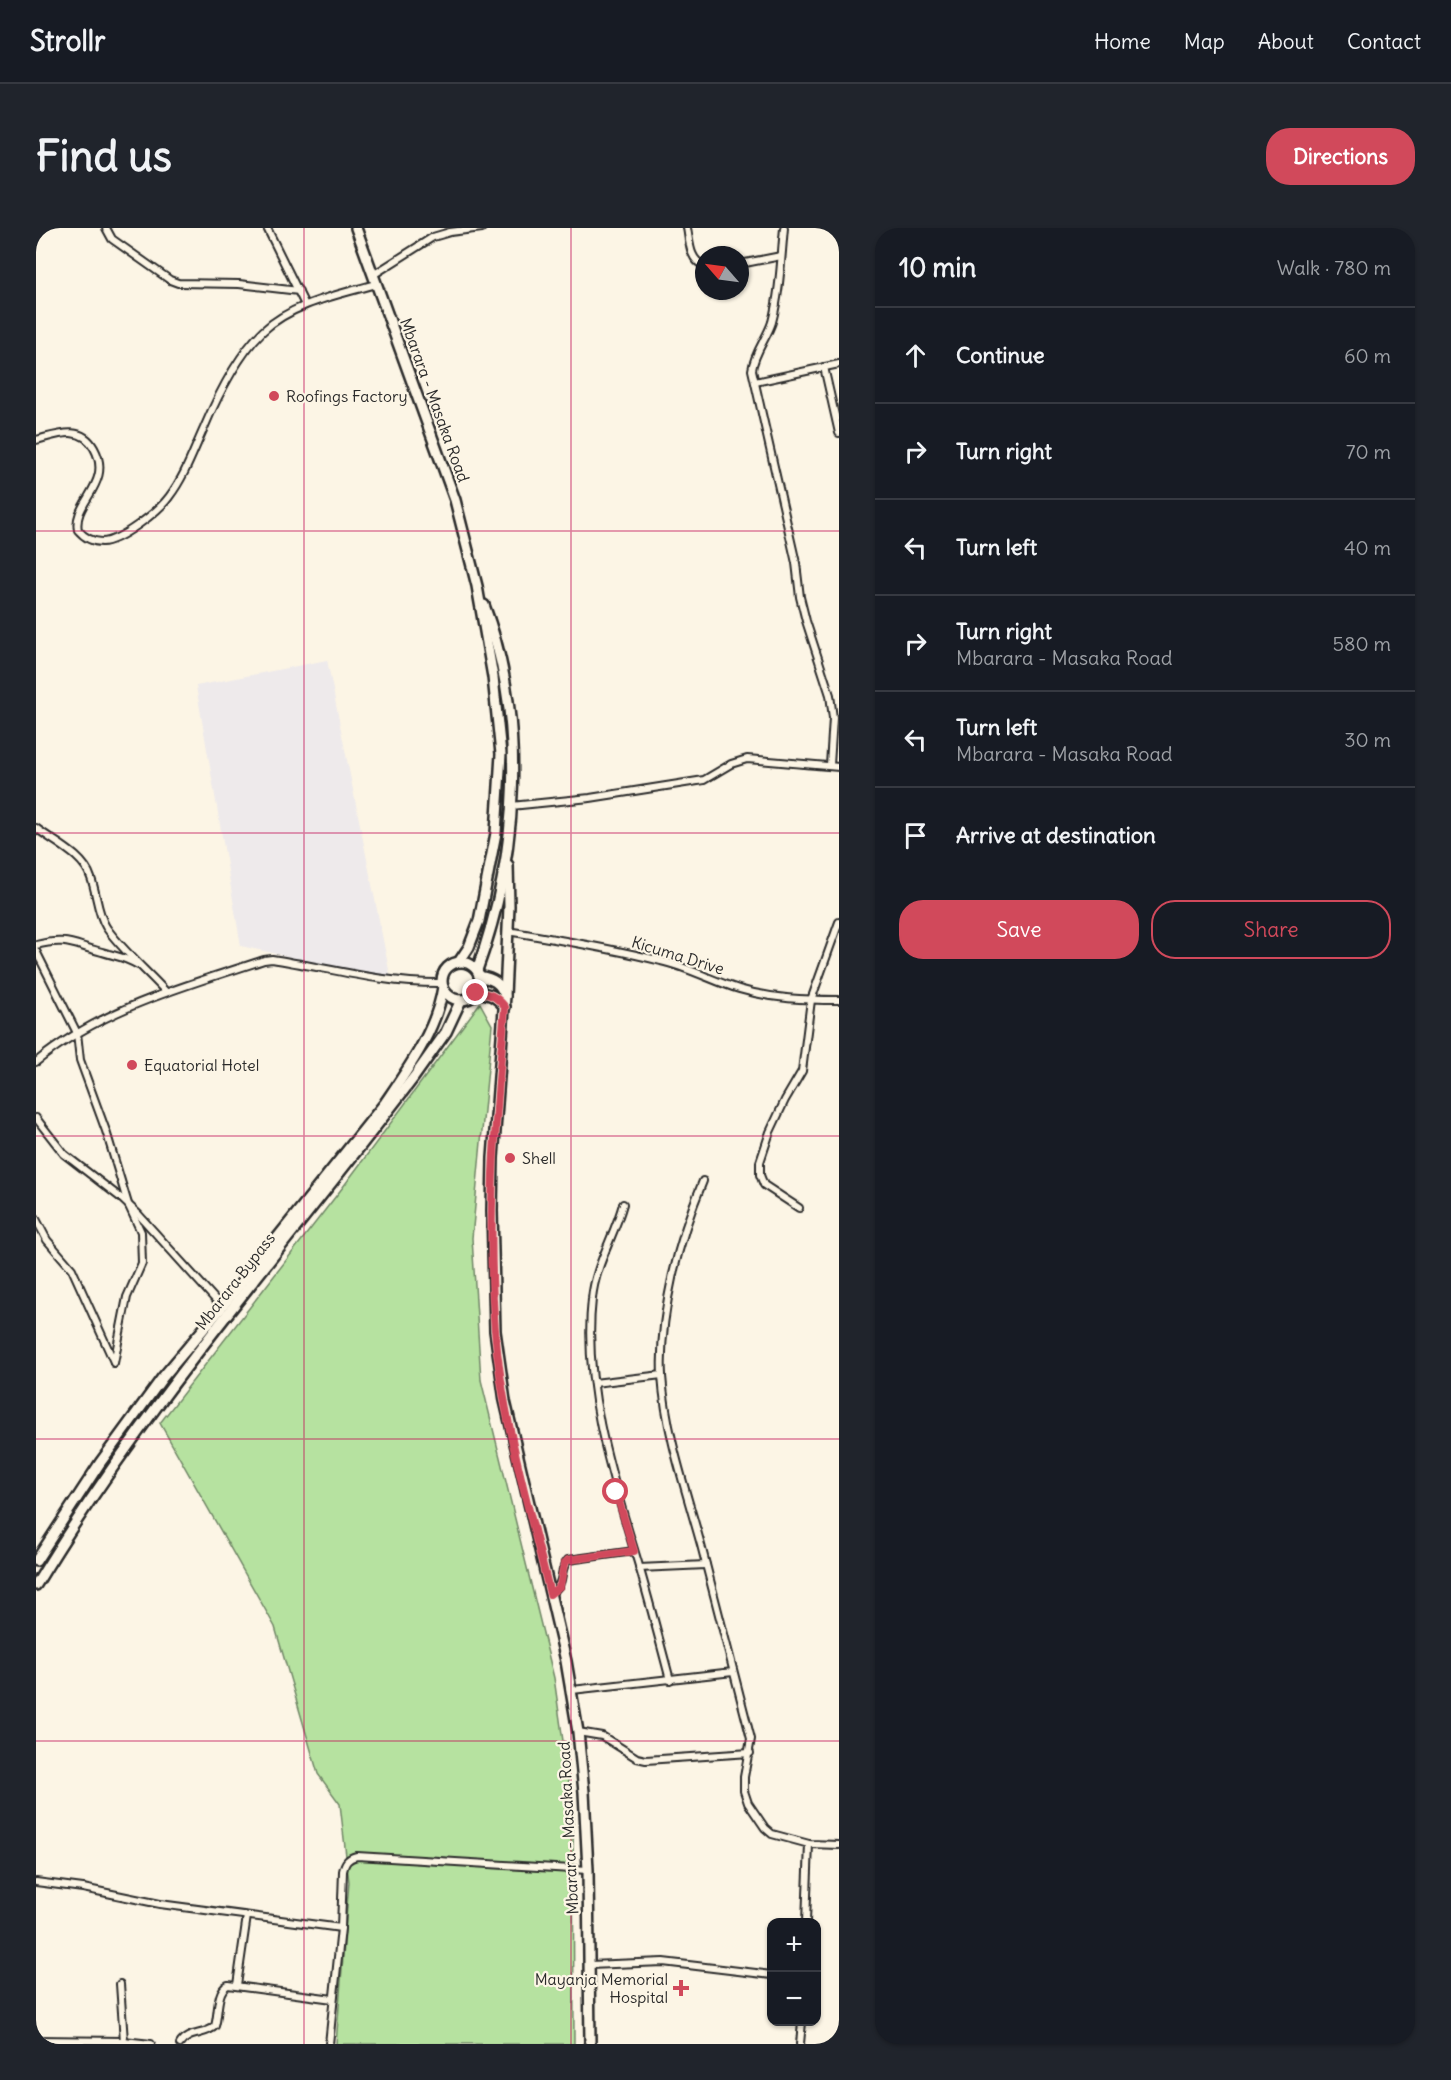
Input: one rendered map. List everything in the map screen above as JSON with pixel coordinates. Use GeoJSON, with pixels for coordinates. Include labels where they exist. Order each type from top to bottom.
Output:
{"type":"FeatureCollection","features":[{"type":"Feature","properties":{"kind":"main road","name":"Mbarara - Masaka Road"},"geometry":{"type":"LineString","coordinates":[[356,228],[455,500],[477,586],[499,651],[505,685],[510,721],[511,806],[507,851],[478,973]]}},
{"type":"Feature","properties":{"kind":"main road","name":"Mbarara - Masaka Road"},"geometry":{"type":"LineString","coordinates":[[459,962],[474,936],[484,901],[496,833],[500,778],[500,744],[493,677],[477,586]]}},
{"type":"Feature","properties":{"kind":"main road","name":"Mbarara - Masaka Road"},"geometry":{"type":"LineString","coordinates":[[507,851],[509,906],[505,1007],[493,1158],[495,1331],[505,1401],[572,1690],[578,1732],[588,1870],[590,2044]]}},
{"type":"Feature","properties":{"kind":"main road"},"geometry":{"type":"LineString","coordinates":[[496,904],[506,902],[509,906]]}},
{"type":"Feature","properties":{"kind":"main road"},"geometry":{"type":"LineString","coordinates":[[478,973],[480,985],[476,993],[468,999],[461,1000],[450,996],[443,985],[447,968],[459,962],[469,964],[478,973],[500,984],[505,996]]}},
{"type":"Feature","properties":{"kind":"main road","name":"Mbarara Bypass"},"geometry":{"type":"LineString","coordinates":[[36,1561],[107,1453],[163,1377],[222,1307],[404,1076],[432,1024],[441,1001],[443,985]]}},
{"type":"Feature","properties":{"kind":"main road"},"geometry":{"type":"LineString","coordinates":[[476,993],[490,993],[505,1007]]}},
{"type":"Feature","properties":{"kind":"main road","name":"Mbarara Bypass"},"geometry":{"type":"LineString","coordinates":[[36,1585],[115,1463],[168,1390],[414,1077],[446,1032],[461,1000]]}},
{"type":"Feature","properties":{"kind":"street"},"geometry":{"type":"LineString","coordinates":[[105,228],[112,239],[170,280],[239,284],[299,291]]}},
{"type":"Feature","properties":{"kind":"street"},"geometry":{"type":"LineString","coordinates":[[267,228],[305,304]]}},
{"type":"Feature","properties":{"kind":"street"},"geometry":{"type":"LineString","coordinates":[[36,440],[73,432],[86,438],[94,448],[100,466],[97,481],[78,517],[78,530],[94,541],[104,542],[114,539],[152,514],[169,498],[187,468],[204,426],[240,359],[262,332],[305,304],[374,279],[433,237],[450,232],[482,228]]}},
{"type":"Feature","properties":{"kind":"street"},"geometry":{"type":"LineString","coordinates":[[687,228],[692,256],[695,260]]}},
{"type":"Feature","properties":{"kind":"street"},"geometry":{"type":"LineString","coordinates":[[784,228],[773,315],[765,339],[753,362],[755,382],[796,563],[800,597],[830,695],[833,718],[831,765]]}},
{"type":"Feature","properties":{"kind":"street"},"geometry":{"type":"LineString","coordinates":[[749,262],[781,256]]}},
{"type":"Feature","properties":{"kind":"street"},"geometry":{"type":"LineString","coordinates":[[755,382],[839,364]]}},
{"type":"Feature","properties":{"kind":"street"},"geometry":{"type":"LineString","coordinates":[[824,367],[839,433]]}},
{"type":"Feature","properties":{"kind":"street"},"geometry":{"type":"LineString","coordinates":[[511,806],[590,798],[704,780],[731,764],[747,759],[839,766]]}},
{"type":"Feature","properties":{"kind":"street"},"geometry":{"type":"LineString","coordinates":[[36,828],[76,857],[84,866],[91,876],[100,914],[107,928],[166,992]]}},
{"type":"Feature","properties":{"kind":"street"},"geometry":{"type":"LineString","coordinates":[[799,1208],[764,1185],[760,1175],[760,1162],[770,1132],[802,1071],[811,999],[839,922]]}},
{"type":"Feature","properties":{"kind":"street","name":"Kicuma Drive"},"geometry":{"type":"LineString","coordinates":[[508,931],[663,961],[701,973],[738,989],[773,998],[839,1000]]}},
{"type":"Feature","properties":{"kind":"street"},"geometry":{"type":"LineString","coordinates":[[36,945],[66,941],[123,956],[145,969]]}},
{"type":"Feature","properties":{"kind":"street"},"geometry":{"type":"LineString","coordinates":[[36,951],[77,1033],[80,1059],[106,1131],[128,1204],[141,1232],[142,1263],[127,1298],[114,1363],[72,1269],[47,1240],[36,1219]]}},
{"type":"Feature","properties":{"kind":"street"},"geometry":{"type":"LineString","coordinates":[[36,1062],[77,1033],[130,1006],[166,992],[272,959],[347,974],[443,985]]}},
{"type":"Feature","properties":{"kind":"street"},"geometry":{"type":"LineString","coordinates":[[36,1118],[64,1154],[128,1204],[222,1307]]}},
{"type":"Feature","properties":{"kind":"street"},"geometry":{"type":"LineString","coordinates":[[703,1181],[690,1212],[670,1292],[664,1324],[662,1375],[672,1438],[751,1739],[744,1777],[744,1791],[755,1815],[772,1834],[809,1844],[839,1845]]}},
{"type":"Feature","properties":{"kind":"street"},"geometry":{"type":"LineString","coordinates":[[623,1204],[598,1268],[592,1299],[591,1353],[594,1383],[616,1492],[670,1680]]}},
{"type":"Feature","properties":{"kind":"street"},"geometry":{"type":"LineString","coordinates":[[594,1383],[662,1375]]}},
{"type":"Feature","properties":{"kind":"street"},"geometry":{"type":"LineString","coordinates":[[550,1594],[560,1586],[564,1564],[568,1560],[634,1551]]}},
{"type":"Feature","properties":{"kind":"street"},"geometry":{"type":"LineString","coordinates":[[639,1568],[706,1565]]}},
{"type":"Feature","properties":{"kind":"street"},"geometry":{"type":"LineString","coordinates":[[572,1690],[733,1672]]}},
{"type":"Feature","properties":{"kind":"street"},"geometry":{"type":"LineString","coordinates":[[578,1732],[602,1736],[637,1758],[646,1760],[750,1753]]}},
{"type":"Feature","properties":{"kind":"street"},"geometry":{"type":"LineString","coordinates":[[806,1918],[809,1844]]}},
{"type":"Feature","properties":{"kind":"street"},"geometry":{"type":"LineString","coordinates":[[329,2044],[345,1864],[352,1857],[588,1870]]}},
{"type":"Feature","properties":{"kind":"street"},"geometry":{"type":"LineString","coordinates":[[36,1882],[83,1888],[160,1904],[341,1928]]}},
{"type":"Feature","properties":{"kind":"street"},"geometry":{"type":"LineString","coordinates":[[237,1985],[247,1916]]}},
{"type":"Feature","properties":{"kind":"street"},"geometry":{"type":"LineString","coordinates":[[589,1965],[663,1962],[767,1975]]}},
{"type":"Feature","properties":{"kind":"street"},"geometry":{"type":"LineString","coordinates":[[120,1984],[124,2041]]}},
{"type":"Feature","properties":{"kind":"street"},"geometry":{"type":"LineString","coordinates":[[180,2044],[186,2037],[206,2032],[215,2026],[222,1989],[228,1985],[333,1999]]}},
{"type":"Feature","properties":{"kind":"street"},"geometry":{"type":"LineString","coordinates":[[800,2044],[802,2026]]}},
{"type":"Feature","properties":{"kind":"street"},"geometry":{"type":"LineString","coordinates":[[36,2040],[124,2041],[151,2044]]}},
{"type":"Feature","properties":{"kind":"shaded area"},"geometry":{"type":"Polygon","coordinates":[[[327,660],[391,980],[241,946],[196,686],[327,660]]]}},
{"type":"Feature","properties":{"kind":"green space"},"geometry":{"type":"Polygon","coordinates":[[[480,1003],[492,1025],[472,1238],[481,1380],[554,1678],[573,1811],[574,2044],[336,2044],[349,1882],[340,1804],[318,1774],[275,1627],[160,1423],[343,1187],[480,1003]]]}},
{"type":"Feature","properties":{"kind":"place","name":"Roofings Factory"},"geometry":{"type":"Point","coordinates":[274,396]}},
{"type":"Feature","properties":{"kind":"place","name":"Equatorial Hotel"},"geometry":{"type":"Point","coordinates":[132,1065]}},
{"type":"Feature","properties":{"kind":"place","name":"Shell"},"geometry":{"type":"Point","coordinates":[510,1158]}},
{"type":"Feature","properties":{"kind":"place","name":"Mayanja Memorial Hospital"},"geometry":{"type":"Point","coordinates":[681,1988]}},
{"type":"Feature","properties":{"kind":"route"},"geometry":{"type":"LineString","coordinates":[[476,993],[490,993],[505,1007],[493,1158],[495,1331],[505,1401],[550,1594],[560,1586],[564,1564],[568,1560],[634,1551],[616,1492]]}}]}
